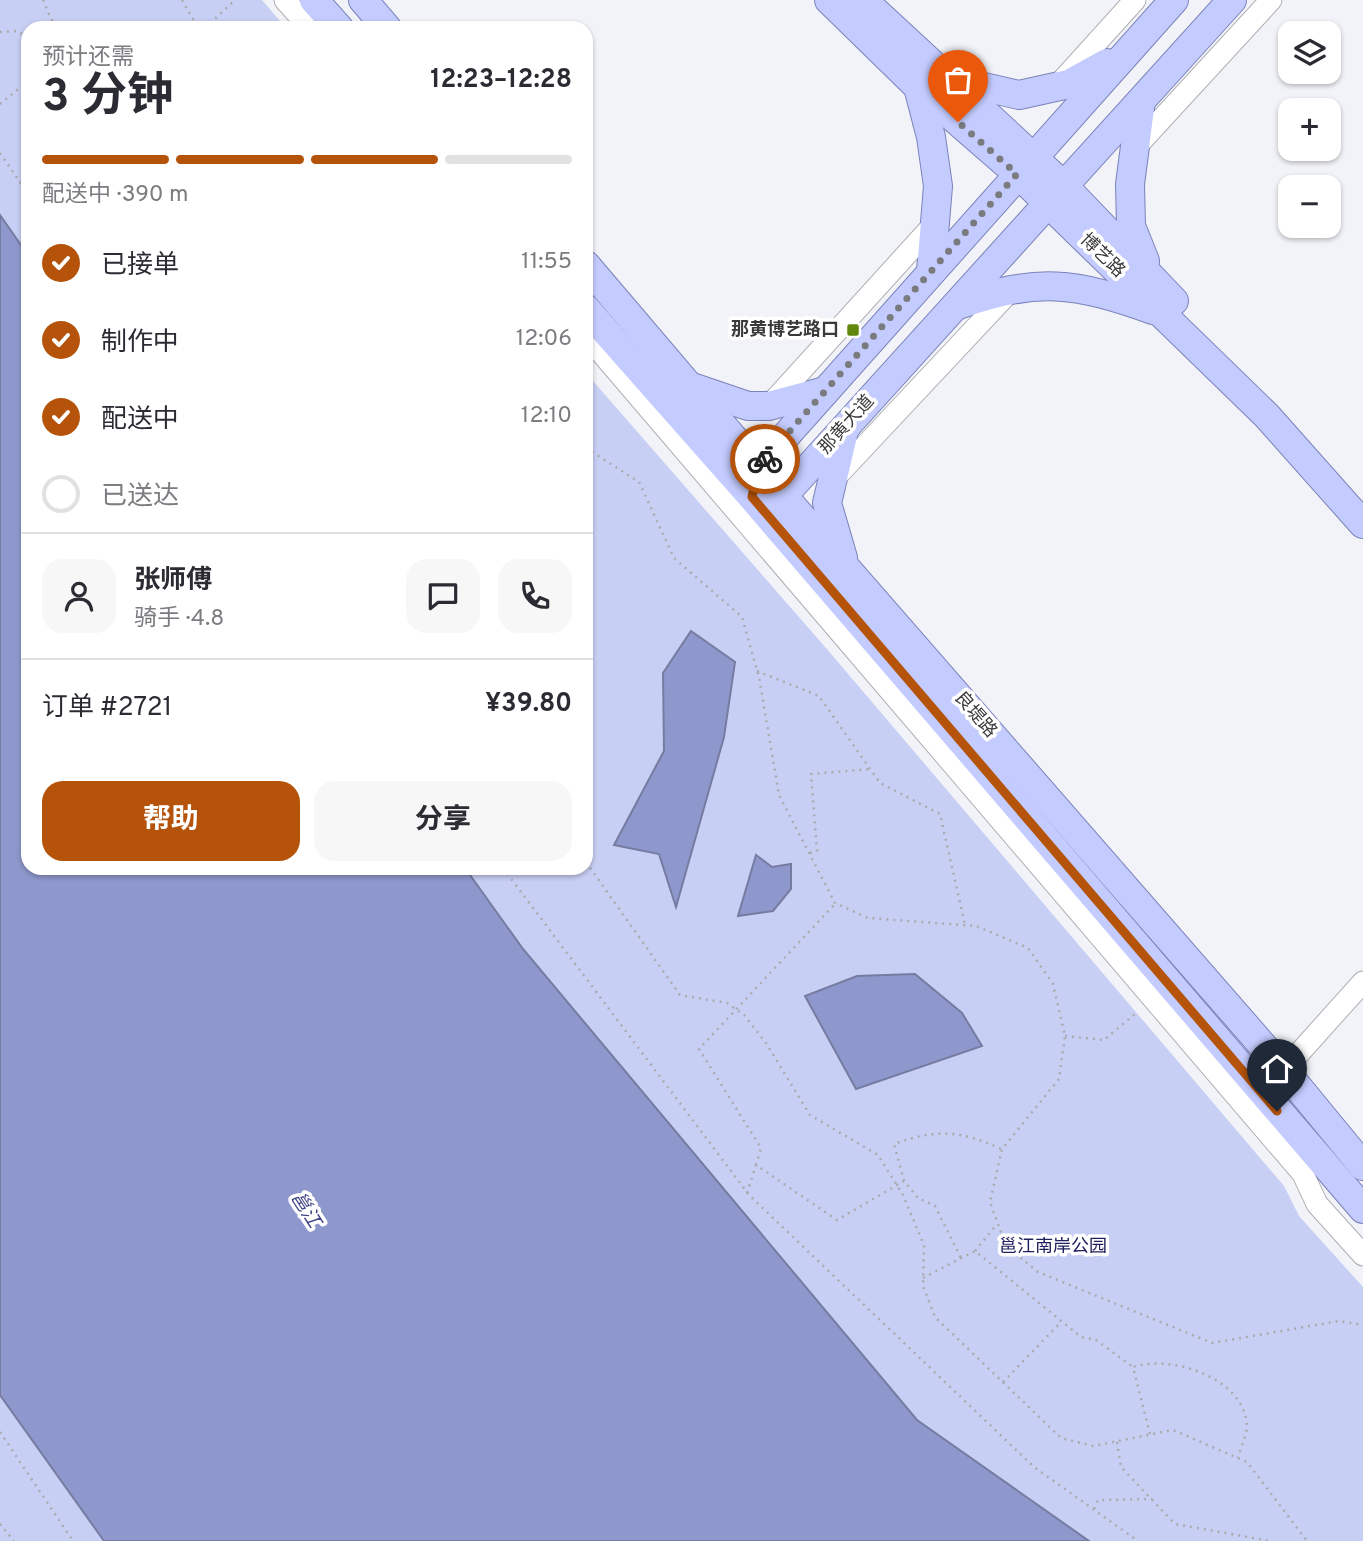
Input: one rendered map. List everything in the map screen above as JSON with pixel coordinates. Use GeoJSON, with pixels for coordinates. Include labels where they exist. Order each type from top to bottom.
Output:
{"type":"FeatureCollection","features":[{"type":"Feature","properties":{"kind":"main road"},"geometry":{"type":"LineString","coordinates":[[314,0],[333,21]]}},
{"type":"Feature","properties":{"kind":"main road"},"geometry":{"type":"LineString","coordinates":[[363,0],[381,21]]}},
{"type":"Feature","properties":{"kind":"main road","name":"博艺路"},"geometry":{"type":"LineString","coordinates":[[829,0],[918,87],[1025,165]]}},
{"type":"Feature","properties":{"kind":"main road","name":"博艺路"},"geometry":{"type":"LineString","coordinates":[[863,0],[948,79],[1025,165],[1056,195],[1152,277],[1363,506]]}},
{"type":"Feature","properties":{"kind":"main road"},"geometry":{"type":"LineString","coordinates":[[783,496],[752,497],[758,467],[1174,0]]}},
{"type":"Feature","properties":{"kind":"main road","name":"那黄大道"},"geometry":{"type":"LineString","coordinates":[[783,496],[1232,0]]}},
{"type":"Feature","properties":{"kind":"main road"},"geometry":{"type":"LineString","coordinates":[[948,79],[1019,95],[1069,84],[1128,51]]}},
{"type":"Feature","properties":{"kind":"main road"},"geometry":{"type":"LineString","coordinates":[[918,87],[931,137],[938,186],[931,271]]}},
{"type":"Feature","properties":{"kind":"main road"},"geometry":{"type":"LineString","coordinates":[[1141,101],[1130,184],[1131,226],[1152,277]]}},
{"type":"Feature","properties":{"kind":"main road","name":"博艺路"},"geometry":{"type":"LineString","coordinates":[[1056,195],[1160,312],[1267,416],[1363,524]]}},
{"type":"Feature","properties":{"kind":"main road","name":"良堤路"},"geometry":{"type":"LineString","coordinates":[[593,273],[783,496],[1284,1070],[1363,1166]]}},
{"type":"Feature","properties":{"kind":"main road"},"geometry":{"type":"LineString","coordinates":[[955,306],[1012,289],[1046,284],[1106,293],[1160,312]]}},
{"type":"Feature","properties":{"kind":"main road","name":"良堤路"},"geometry":{"type":"LineString","coordinates":[[593,317],[752,497],[1363,1209]]}},
{"type":"Feature","properties":{"kind":"main road"},"geometry":{"type":"LineString","coordinates":[[688,385],[748,406],[769,406],[825,391]]}},
{"type":"Feature","properties":{"kind":"main road"},"geometry":{"type":"LineString","coordinates":[[844,428],[827,503],[845,567]]}},
{"type":"Feature","properties":{"kind":"street"},"geometry":{"type":"LineString","coordinates":[[285,0],[304,21]]}},
{"type":"Feature","properties":{"kind":"street"},"geometry":{"type":"LineString","coordinates":[[1056,87],[1135,0]]}},
{"type":"Feature","properties":{"kind":"street"},"geometry":{"type":"LineString","coordinates":[[1135,148],[1270,0]]}},
{"type":"Feature","properties":{"kind":"street"},"geometry":{"type":"LineString","coordinates":[[769,406],[935,223]]}},
{"type":"Feature","properties":{"kind":"street"},"geometry":{"type":"LineString","coordinates":[[832,481],[1012,289]]}},
{"type":"Feature","properties":{"kind":"street"},"geometry":{"type":"LineString","coordinates":[[593,343],[1303,1174],[1317,1204],[1363,1255]]}},
{"type":"Feature","properties":{"kind":"street"},"geometry":{"type":"LineString","coordinates":[[1284,1070],[1363,982]]}},
{"type":"Feature","properties":{"kind":"path"},"geometry":{"type":"LineString","coordinates":[[43,0],[52,21]]}},
{"type":"Feature","properties":{"kind":"path"},"geometry":{"type":"LineString","coordinates":[[182,0],[193,21]]}},
{"type":"Feature","properties":{"kind":"path"},"geometry":{"type":"LineString","coordinates":[[212,21],[235,0]]}},
{"type":"Feature","properties":{"kind":"path"},"geometry":{"type":"LineString","coordinates":[[0,32],[21,33]]}},
{"type":"Feature","properties":{"kind":"path"},"geometry":{"type":"LineString","coordinates":[[0,104],[21,87]]}},
{"type":"Feature","properties":{"kind":"path"},"geometry":{"type":"LineString","coordinates":[[0,153],[21,184]]}},
{"type":"Feature","properties":{"kind":"path"},"geometry":{"type":"LineString","coordinates":[[593,452],[639,482],[674,558],[742,617],[757,671],[779,795],[835,904],[868,918],[976,926],[1028,948],[1054,984],[1065,1036],[1059,1079],[1002,1149],[990,1202],[1006,1246],[1038,1272],[1212,1343],[1339,1321],[1363,1325]]}},
{"type":"Feature","properties":{"kind":"path"},"geometry":{"type":"LineString","coordinates":[[757,671],[819,696],[880,783],[940,814],[965,925]]}},
{"type":"Feature","properties":{"kind":"path"},"geometry":{"type":"LineString","coordinates":[[809,853],[817,851],[811,774],[870,769]]}},
{"type":"Feature","properties":{"kind":"path"},"geometry":{"type":"LineString","coordinates":[[593,872],[680,995],[727,1003],[736,1009],[766,1043],[810,1115],[878,1155],[898,1186],[924,1245],[923,1278],[934,1317],[1061,1438],[1093,1446],[1173,1430],[1247,1462],[1307,1541]]}},
{"type":"Feature","properties":{"kind":"path"},"geometry":{"type":"LineString","coordinates":[[508,875],[747,1193],[1034,1467],[1138,1541]]}},
{"type":"Feature","properties":{"kind":"path"},"geometry":{"type":"LineString","coordinates":[[747,1193],[761,1147],[699,1049],[835,904]]}},
{"type":"Feature","properties":{"kind":"path"},"geometry":{"type":"LineString","coordinates":[[1065,1036],[1104,1040],[1136,1013]]}},
{"type":"Feature","properties":{"kind":"path"},"geometry":{"type":"LineString","coordinates":[[961,1258],[935,1206],[918,1198],[904,1181],[894,1144],[924,1133],[937,1132],[982,1140],[1002,1149]]}},
{"type":"Feature","properties":{"kind":"path"},"geometry":{"type":"LineString","coordinates":[[756,1165],[837,1220],[904,1181]]}},
{"type":"Feature","properties":{"kind":"path"},"geometry":{"type":"LineString","coordinates":[[923,1278],[975,1251],[998,1223]]}},
{"type":"Feature","properties":{"kind":"path"},"geometry":{"type":"LineString","coordinates":[[975,1251],[1061,1322],[1081,1336],[1096,1340],[1133,1367],[1150,1434]]}},
{"type":"Feature","properties":{"kind":"path"},"geometry":{"type":"LineString","coordinates":[[1003,1382],[1061,1322]]}},
{"type":"Feature","properties":{"kind":"path"},"geometry":{"type":"LineString","coordinates":[[1133,1367],[1150,1361],[1183,1366],[1221,1382],[1239,1401],[1247,1426],[1238,1458]]}},
{"type":"Feature","properties":{"kind":"path"},"geometry":{"type":"LineString","coordinates":[[0,1432],[73,1541]]}},
{"type":"Feature","properties":{"kind":"path"},"geometry":{"type":"LineString","coordinates":[[1116,1441],[1121,1467],[1175,1524],[1270,1541]]}},
{"type":"Feature","properties":{"kind":"path"},"geometry":{"type":"LineString","coordinates":[[1094,1509],[1098,1500],[1152,1499]]}},
{"type":"Feature","properties":{"kind":"path"},"geometry":{"type":"LineString","coordinates":[[0,1524],[14,1541]]}},
{"type":"Feature","properties":{"kind":"green space"},"geometry":{"type":"Polygon","coordinates":[[[0,0],[262,0],[280,21],[21,21],[21,245],[0,215],[0,0]]]}},
{"type":"Feature","properties":{"kind":"green space","name":"邕江南岸公园"},"geometry":{"type":"Polygon","coordinates":[[[593,381],[826,648],[1284,1186],[1299,1216],[1363,1287],[1363,1541],[1089,1541],[917,1420],[523,949],[470,875],[593,875],[593,381]]]}},
{"type":"Feature","properties":{"kind":"green space"},"geometry":{"type":"Polygon","coordinates":[[[0,1395],[104,1541],[0,1541],[0,1395]]]}},
{"type":"Feature","properties":{"kind":"water","name":"邕江"},"geometry":{"type":"Polygon","coordinates":[[[0,215],[21,245],[21,875],[470,875],[523,949],[917,1420],[1089,1541],[104,1541],[0,1395],[0,215]]]}},
{"type":"Feature","properties":{"kind":"water"},"geometry":{"type":"Polygon","coordinates":[[[691,631],[735,662],[724,737],[676,907],[659,854],[614,845],[664,751],[663,673],[691,631]]]}},
{"type":"Feature","properties":{"kind":"water"},"geometry":{"type":"Polygon","coordinates":[[[756,855],[772,867],[791,864],[791,889],[773,911],[738,916],[756,855]]]}},
{"type":"Feature","properties":{"kind":"water"},"geometry":{"type":"Polygon","coordinates":[[[915,974],[962,1013],[982,1046],[856,1089],[805,996],[857,976],[915,974]]]}},
{"type":"Feature","properties":{"kind":"way so far"},"geometry":{"type":"LineString","coordinates":[[765,459],[1017,174],[958,122]]}},
{"type":"Feature","properties":{"kind":"place","name":"那黄博艺路口"},"geometry":{"type":"Point","coordinates":[853,330]}},
{"type":"Feature","properties":{"kind":"route"},"geometry":{"type":"LineString","coordinates":[[765,459],[758,467],[752,497],[1277,1111]]}}]}
